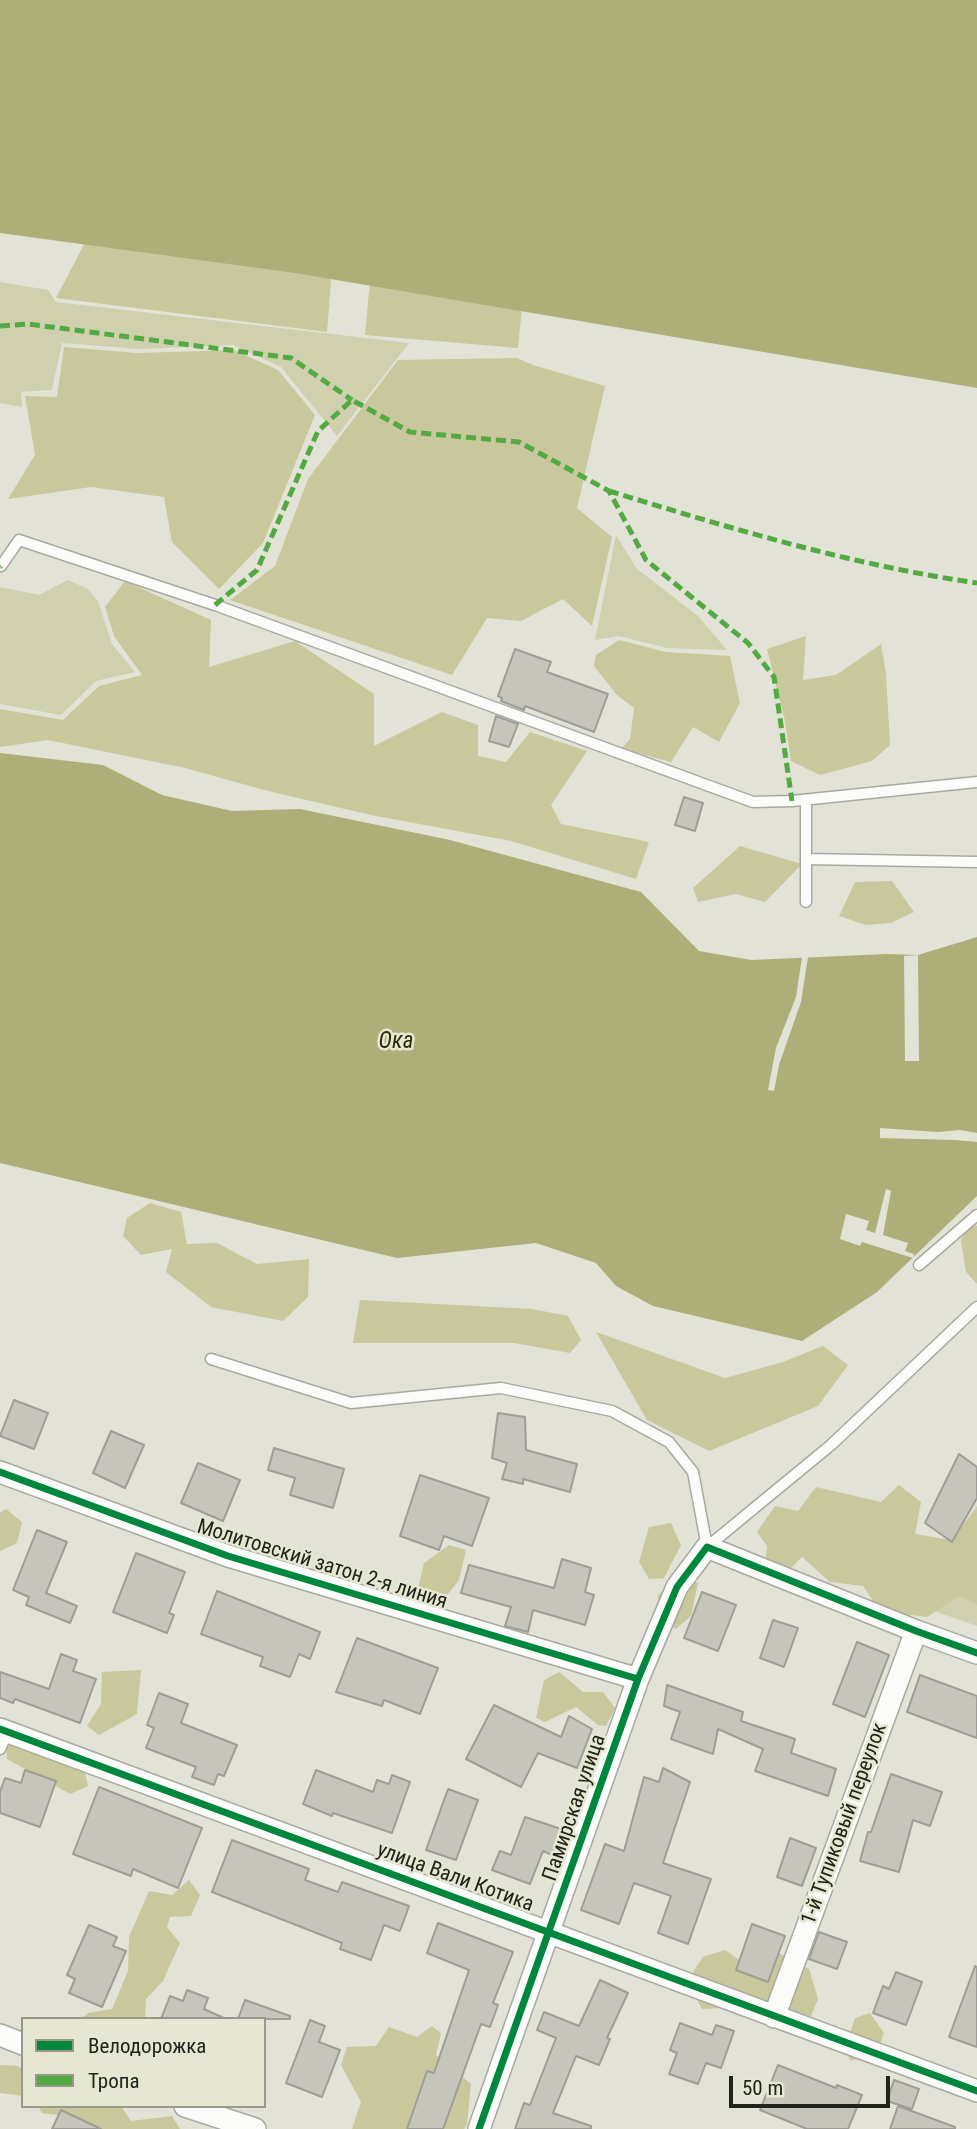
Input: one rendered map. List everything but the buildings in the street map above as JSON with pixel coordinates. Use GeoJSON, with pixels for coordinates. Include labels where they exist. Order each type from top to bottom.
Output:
{"type":"FeatureCollection","features":[{"type":"Feature","properties":{"kind":"street","name":"Молитовский затон 2-я линия"},"geometry":{"type":"LineString","coordinates":[[0,1472],[228,1556],[638,1679]]}},
{"type":"Feature","properties":{"kind":"street"},"geometry":{"type":"LineString","coordinates":[[707,1547],[977,1653]]}},
{"type":"Feature","properties":{"kind":"street","name":"Памирская улица"},"geometry":{"type":"LineString","coordinates":[[479,2129],[638,1679],[677,1587],[707,1547]]}},
{"type":"Feature","properties":{"kind":"street","name":"1-й Тупиковый переулок"},"geometry":{"type":"LineString","coordinates":[[775,2017],[916,1631]]}},
{"type":"Feature","properties":{"kind":"street","name":"улица Вали Котика"},"geometry":{"type":"LineString","coordinates":[[3,1736],[550,1931],[977,2091]]}},
{"type":"Feature","properties":{"kind":"street"},"geometry":{"type":"LineString","coordinates":[[0,2035],[21,2043]]}},
{"type":"Feature","properties":{"kind":"street"},"geometry":{"type":"LineString","coordinates":[[191,2108],[256,2129]]}},
{"type":"Feature","properties":{"kind":"lane"},"geometry":{"type":"LineString","coordinates":[[1,566],[19,540],[215,606],[753,802],[806,800],[977,782]]}},
{"type":"Feature","properties":{"kind":"lane"},"geometry":{"type":"LineString","coordinates":[[806,800],[806,902]]}},
{"type":"Feature","properties":{"kind":"lane"},"geometry":{"type":"LineString","coordinates":[[806,859],[977,862]]}},
{"type":"Feature","properties":{"kind":"lane"},"geometry":{"type":"LineString","coordinates":[[919,1265],[977,1215]]}},
{"type":"Feature","properties":{"kind":"lane"},"geometry":{"type":"LineString","coordinates":[[211,1359],[351,1403],[500,1388],[612,1411],[669,1442],[693,1472],[707,1547],[831,1445],[977,1307]]}},
{"type":"Feature","properties":{"kind":"shaded area"},"geometry":{"type":"Polygon","coordinates":[[[90,233],[332,268],[327,332],[56,298],[90,233]]]}},
{"type":"Feature","properties":{"kind":"shaded area"},"geometry":{"type":"Polygon","coordinates":[[[371,269],[523,297],[518,348],[365,335],[371,269]]]}},
{"type":"Feature","properties":{"kind":"shaded area"},"geometry":{"type":"Polygon","coordinates":[[[0,282],[48,290],[56,302],[409,343],[337,436],[281,367],[233,345],[139,349],[62,343],[52,390],[21,392],[22,407],[0,403],[0,282]]]}},
{"type":"Feature","properties":{"kind":"shaded area"},"geometry":{"type":"Polygon","coordinates":[[[64,347],[137,353],[234,350],[278,370],[315,415],[263,543],[219,589],[172,542],[164,497],[91,487],[8,499],[35,455],[25,396],[57,397],[64,347]]]}},
{"type":"Feature","properties":{"kind":"shaded area"},"geometry":{"type":"Polygon","coordinates":[[[517,358],[605,386],[577,508],[612,537],[592,626],[563,599],[521,621],[487,618],[452,675],[230,600],[275,566],[308,479],[398,360],[517,358]]]}},
{"type":"Feature","properties":{"kind":"shaded area"},"geometry":{"type":"Polygon","coordinates":[[[616,535],[636,568],[698,616],[727,650],[667,648],[619,636],[595,640],[616,535]]]}},
{"type":"Feature","properties":{"kind":"shaded area"},"geometry":{"type":"Polygon","coordinates":[[[68,580],[88,589],[98,601],[112,644],[135,672],[96,681],[61,715],[0,704],[0,587],[39,595],[68,580]]]}},
{"type":"Feature","properties":{"kind":"shaded area"},"geometry":{"type":"Polygon","coordinates":[[[125,581],[211,620],[209,667],[295,641],[374,694],[374,746],[442,712],[478,725],[478,756],[506,762],[530,732],[587,751],[551,805],[561,824],[649,842],[636,879],[511,841],[371,815],[185,768],[48,740],[0,747],[0,709],[63,720],[99,686],[142,675],[114,636],[105,607],[125,581]]]}},
{"type":"Feature","properties":{"kind":"shaded area"},"geometry":{"type":"Polygon","coordinates":[[[806,636],[803,680],[836,675],[881,644],[886,674],[890,745],[872,761],[820,775],[791,761],[785,721],[767,649],[806,636]]]}},
{"type":"Feature","properties":{"kind":"shaded area"},"geometry":{"type":"Polygon","coordinates":[[[619,640],[666,652],[730,656],[740,703],[719,742],[693,727],[671,762],[621,749],[630,739],[634,708],[617,695],[594,666],[596,655],[619,640]]]}},
{"type":"Feature","properties":{"kind":"shaded area"},"geometry":{"type":"Polygon","coordinates":[[[740,846],[802,864],[765,902],[736,894],[698,902],[693,888],[740,846]]]}},
{"type":"Feature","properties":{"kind":"shaded area"},"geometry":{"type":"Polygon","coordinates":[[[892,881],[914,912],[891,923],[866,925],[839,916],[855,882],[892,881]]]}},
{"type":"Feature","properties":{"kind":"shaded area"},"geometry":{"type":"Polygon","coordinates":[[[150,1203],[181,1212],[187,1244],[217,1243],[257,1264],[309,1259],[308,1297],[283,1321],[211,1307],[166,1272],[172,1249],[141,1255],[123,1236],[127,1218],[150,1203]]]}},
{"type":"Feature","properties":{"kind":"shaded area"},"geometry":{"type":"Polygon","coordinates":[[[970,1225],[977,1226],[977,1284],[966,1272],[961,1240],[970,1225]]]}},
{"type":"Feature","properties":{"kind":"shaded area"},"geometry":{"type":"Polygon","coordinates":[[[360,1300],[532,1309],[568,1316],[581,1340],[570,1353],[514,1343],[353,1343],[360,1300]]]}},
{"type":"Feature","properties":{"kind":"shaded area"},"geometry":{"type":"Polygon","coordinates":[[[596,1332],[725,1378],[783,1362],[823,1346],[848,1365],[818,1406],[709,1451],[647,1420],[596,1332]]]}},
{"type":"Feature","properties":{"kind":"shaded area"},"geometry":{"type":"Polygon","coordinates":[[[899,1485],[921,1502],[915,1534],[952,1540],[977,1506],[977,1605],[959,1596],[927,1617],[880,1611],[863,1586],[830,1582],[802,1557],[787,1572],[765,1565],[767,1546],[757,1532],[775,1506],[798,1511],[816,1487],[881,1502],[899,1485]]]}},
{"type":"Feature","properties":{"kind":"shaded area"},"geometry":{"type":"Polygon","coordinates":[[[6,1509],[22,1522],[17,1543],[0,1551],[0,1513],[6,1509]]]}},
{"type":"Feature","properties":{"kind":"shaded area"},"geometry":{"type":"Polygon","coordinates":[[[977,1512],[977,1626],[923,1607],[977,1512]]]}},
{"type":"Feature","properties":{"kind":"shaded area"},"geometry":{"type":"Polygon","coordinates":[[[671,1523],[681,1545],[664,1578],[649,1579],[639,1562],[649,1527],[671,1523]]]}},
{"type":"Feature","properties":{"kind":"shaded area"},"geometry":{"type":"Polygon","coordinates":[[[449,1545],[466,1550],[459,1580],[444,1599],[418,1589],[424,1563],[449,1545]]]}},
{"type":"Feature","properties":{"kind":"shaded area"},"geometry":{"type":"Polygon","coordinates":[[[677,1578],[698,1583],[691,1616],[676,1629],[661,1622],[658,1595],[677,1578]]]}},
{"type":"Feature","properties":{"kind":"shaded area"},"geometry":{"type":"Polygon","coordinates":[[[141,1670],[137,1714],[99,1735],[87,1726],[101,1704],[102,1672],[141,1670]]]}},
{"type":"Feature","properties":{"kind":"shaded area"},"geometry":{"type":"Polygon","coordinates":[[[559,1672],[583,1692],[603,1692],[615,1708],[606,1726],[598,1725],[576,1707],[545,1722],[536,1718],[544,1680],[559,1672]]]}},
{"type":"Feature","properties":{"kind":"shaded area"},"geometry":{"type":"Polygon","coordinates":[[[24,1740],[83,1766],[88,1786],[70,1794],[7,1759],[6,1745],[24,1740]]]}},
{"type":"Feature","properties":{"kind":"shaded area"},"geometry":{"type":"Polygon","coordinates":[[[189,1880],[200,1895],[191,1916],[170,1917],[167,1927],[180,1943],[163,1981],[146,1999],[145,2017],[84,2017],[88,2013],[112,2009],[128,1971],[129,1937],[149,1891],[172,1895],[189,1880]]]}},
{"type":"Feature","properties":{"kind":"shaded area"},"geometry":{"type":"Polygon","coordinates":[[[725,1950],[746,1965],[773,1950],[809,1969],[818,1999],[808,2023],[759,2006],[702,2009],[687,1981],[703,1957],[725,1950]]]}},
{"type":"Feature","properties":{"kind":"shaded area"},"geometry":{"type":"Polygon","coordinates":[[[870,2013],[884,2033],[875,2058],[850,2060],[845,2047],[855,2018],[870,2013]]]}},
{"type":"Feature","properties":{"kind":"shaded area"},"geometry":{"type":"Polygon","coordinates":[[[432,2026],[441,2033],[436,2055],[471,2084],[467,2124],[464,2129],[352,2129],[361,2102],[341,2065],[347,2047],[376,2046],[389,2027],[417,2037],[432,2026]]]}},
{"type":"Feature","properties":{"kind":"shaded area"},"geometry":{"type":"Polygon","coordinates":[[[0,2065],[18,2066],[21,2068],[21,2096],[0,2093],[0,2065]]]}},
{"type":"Feature","properties":{"kind":"shaded area"},"geometry":{"type":"Polygon","coordinates":[[[39,2108],[122,2108],[131,2121],[172,2116],[180,2129],[70,2129],[65,2116],[42,2113],[39,2108]]]}},
{"type":"Feature","properties":{"kind":"water"},"geometry":{"type":"Polygon","coordinates":[[[0,0],[977,0],[977,388],[295,273],[0,233],[0,0]]]}},
{"type":"Feature","properties":{"kind":"water","name":"Ока"},"geometry":{"type":"Polygon","coordinates":[[[0,753],[103,765],[162,795],[232,811],[300,809],[450,840],[641,892],[699,951],[751,960],[918,955],[977,937],[977,1196],[877,1292],[802,1341],[653,1306],[616,1286],[596,1263],[536,1243],[397,1258],[0,1163],[0,753]]]}},
{"type":"Feature","properties":{"kind":"pier"},"geometry":{"type":"Polygon","coordinates":[[[918,955],[919,1061],[905,1061],[904,956],[918,955]]]}},
{"type":"Feature","properties":{"kind":"pier"},"geometry":{"type":"Polygon","coordinates":[[[802,957],[808,957],[801,1002],[779,1065],[774,1091],[768,1090],[776,1048],[796,997],[802,957]]]}},
{"type":"Feature","properties":{"kind":"pier"},"geometry":{"type":"Polygon","coordinates":[[[880,1128],[938,1132],[960,1130],[977,1133],[977,1142],[880,1138],[880,1128]]]}},
{"type":"Feature","properties":{"kind":"pier"},"geometry":{"type":"Polygon","coordinates":[[[886,1189],[891,1191],[883,1235],[908,1243],[905,1251],[914,1254],[913,1258],[862,1242],[860,1246],[840,1239],[846,1214],[869,1221],[866,1230],[875,1233],[886,1189]]]}},
{"type":"Feature","properties":{"kind":"marked path"},"geometry":{"type":"LineString","coordinates":[[0,326],[28,324],[291,358],[352,400]]}},
{"type":"Feature","properties":{"kind":"marked path"},"geometry":{"type":"LineString","coordinates":[[215,605],[257,570],[318,431],[352,400],[410,432],[519,442],[609,491],[646,560],[748,643],[774,677],[792,801]]}},
{"type":"Feature","properties":{"kind":"marked path"},"geometry":{"type":"LineString","coordinates":[[609,491],[745,532],[837,556],[977,583]]}},
{"type":"Feature","properties":{"kind":"cycle path"},"geometry":{"type":"LineString","coordinates":[[0,1472],[228,1556],[638,1679]]}},
{"type":"Feature","properties":{"kind":"cycle path"},"geometry":{"type":"LineString","coordinates":[[479,2129],[638,1679],[677,1587],[707,1547],[977,1653]]}},
{"type":"Feature","properties":{"kind":"cycle path"},"geometry":{"type":"LineString","coordinates":[[0,1729],[977,2091]]}}]}
